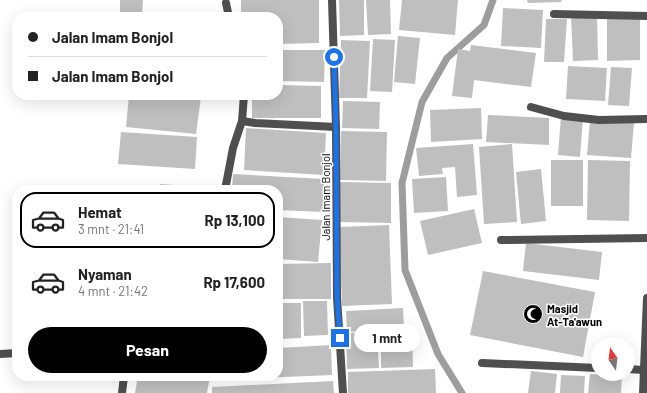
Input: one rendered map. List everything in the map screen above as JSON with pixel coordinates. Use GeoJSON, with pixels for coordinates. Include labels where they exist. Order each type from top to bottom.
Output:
{"type":"FeatureCollection","features":[{"type":"Feature","properties":{"kind":"street","name":"Jalan Imam Bonjol"},"geometry":{"type":"LineString","coordinates":[[332,0],[336,127],[337,297],[343,393]]}},
{"type":"Feature","properties":{"kind":"street"},"geometry":{"type":"LineString","coordinates":[[226,3],[228,12]]}},
{"type":"Feature","properties":{"kind":"street"},"geometry":{"type":"LineString","coordinates":[[554,14],[647,16]]}},
{"type":"Feature","properties":{"kind":"street"},"geometry":{"type":"LineString","coordinates":[[226,185],[233,148],[242,121],[244,100]]}},
{"type":"Feature","properties":{"kind":"street"},"geometry":{"type":"LineString","coordinates":[[531,107],[564,116],[599,120],[647,119]]}},
{"type":"Feature","properties":{"kind":"street"},"geometry":{"type":"LineString","coordinates":[[242,121],[336,127]]}},
{"type":"Feature","properties":{"kind":"street"},"geometry":{"type":"LineString","coordinates":[[501,240],[647,238]]}},
{"type":"Feature","properties":{"kind":"street"},"geometry":{"type":"LineString","coordinates":[[643,393],[647,298]]}},
{"type":"Feature","properties":{"kind":"street"},"geometry":{"type":"LineString","coordinates":[[0,354],[12,353]]}},
{"type":"Feature","properties":{"kind":"street"},"geometry":{"type":"LineString","coordinates":[[482,363],[591,368]]}},
{"type":"Feature","properties":{"kind":"street"},"geometry":{"type":"LineString","coordinates":[[635,369],[643,370]]}},
{"type":"Feature","properties":{"kind":"street"},"geometry":{"type":"LineString","coordinates":[[122,393],[123,381]]}},
{"type":"Feature","properties":{"kind":"building"},"geometry":{"type":"Polygon","coordinates":[[[120,0],[143,0],[142,12],[120,12],[120,0]]]}},
{"type":"Feature","properties":{"kind":"building"},"geometry":{"type":"Polygon","coordinates":[[[241,0],[319,0],[319,43],[283,44],[283,12],[241,12],[241,0]]]}},
{"type":"Feature","properties":{"kind":"building"},"geometry":{"type":"Polygon","coordinates":[[[339,0],[364,0],[364,35],[340,36],[339,0]]]}},
{"type":"Feature","properties":{"kind":"building"},"geometry":{"type":"Polygon","coordinates":[[[366,0],[390,0],[391,34],[368,35],[366,0]]]}},
{"type":"Feature","properties":{"kind":"building"},"geometry":{"type":"Polygon","coordinates":[[[402,0],[458,0],[455,35],[399,30],[402,0]]]}},
{"type":"Feature","properties":{"kind":"building"},"geometry":{"type":"Polygon","coordinates":[[[527,0],[561,0],[562,2],[528,3],[527,0]]]}},
{"type":"Feature","properties":{"kind":"building"},"geometry":{"type":"Polygon","coordinates":[[[503,8],[543,10],[541,48],[501,46],[503,8]]]}},
{"type":"Feature","properties":{"kind":"building"},"geometry":{"type":"Polygon","coordinates":[[[597,16],[598,60],[573,61],[571,17],[597,16]]]}},
{"type":"Feature","properties":{"kind":"building"},"geometry":{"type":"Polygon","coordinates":[[[607,18],[640,18],[640,60],[607,61],[607,18]]]}},
{"type":"Feature","properties":{"kind":"building"},"geometry":{"type":"Polygon","coordinates":[[[546,19],[567,19],[564,62],[544,62],[546,19]]]}},
{"type":"Feature","properties":{"kind":"building"},"geometry":{"type":"Polygon","coordinates":[[[398,36],[420,38],[415,84],[394,82],[398,36]]]}},
{"type":"Feature","properties":{"kind":"building"},"geometry":{"type":"Polygon","coordinates":[[[373,39],[395,40],[392,92],[370,91],[373,39]]]}},
{"type":"Feature","properties":{"kind":"building"},"geometry":{"type":"Polygon","coordinates":[[[341,40],[370,41],[367,98],[339,98],[341,40]]]}},
{"type":"Feature","properties":{"kind":"building"},"geometry":{"type":"Polygon","coordinates":[[[471,45],[536,53],[531,87],[474,80],[472,98],[452,96],[458,49],[470,51],[471,45]]]}},
{"type":"Feature","properties":{"kind":"building"},"geometry":{"type":"Polygon","coordinates":[[[283,50],[325,50],[324,82],[283,81],[283,50]]]}},
{"type":"Feature","properties":{"kind":"building"},"geometry":{"type":"Polygon","coordinates":[[[568,66],[607,68],[605,101],[566,99],[568,66]]]}},
{"type":"Feature","properties":{"kind":"building"},"geometry":{"type":"Polygon","coordinates":[[[611,67],[632,68],[629,106],[608,105],[611,67]]]}},
{"type":"Feature","properties":{"kind":"building"},"geometry":{"type":"Polygon","coordinates":[[[283,85],[321,86],[321,118],[252,118],[252,100],[283,100],[283,85]]]}},
{"type":"Feature","properties":{"kind":"building"},"geometry":{"type":"Polygon","coordinates":[[[129,100],[201,100],[196,134],[126,127],[129,100]]]}},
{"type":"Feature","properties":{"kind":"building"},"geometry":{"type":"Polygon","coordinates":[[[343,101],[380,102],[379,129],[342,128],[343,101]]]}},
{"type":"Feature","properties":{"kind":"building"},"geometry":{"type":"Polygon","coordinates":[[[481,108],[482,139],[431,142],[430,110],[481,108]]]}},
{"type":"Feature","properties":{"kind":"building"},"geometry":{"type":"Polygon","coordinates":[[[488,115],[549,118],[549,145],[486,142],[488,115]]]}},
{"type":"Feature","properties":{"kind":"building"},"geometry":{"type":"Polygon","coordinates":[[[561,117],[583,118],[580,157],[558,155],[561,117]]]}},
{"type":"Feature","properties":{"kind":"building"},"geometry":{"type":"Polygon","coordinates":[[[590,120],[634,123],[631,158],[587,155],[590,120]]]}},
{"type":"Feature","properties":{"kind":"building"},"geometry":{"type":"Polygon","coordinates":[[[246,128],[326,133],[324,175],[244,170],[246,128]]]}},
{"type":"Feature","properties":{"kind":"building"},"geometry":{"type":"Polygon","coordinates":[[[341,131],[387,132],[386,181],[340,180],[341,131]]]}},
{"type":"Feature","properties":{"kind":"building"},"geometry":{"type":"Polygon","coordinates":[[[121,132],[197,137],[195,169],[118,164],[121,132]]]}},
{"type":"Feature","properties":{"kind":"building"},"geometry":{"type":"Polygon","coordinates":[[[473,144],[477,195],[457,197],[455,167],[442,168],[443,174],[419,176],[416,148],[473,144]]]}},
{"type":"Feature","properties":{"kind":"building"},"geometry":{"type":"Polygon","coordinates":[[[512,144],[517,222],[484,224],[479,147],[512,144]]]}},
{"type":"Feature","properties":{"kind":"building"},"geometry":{"type":"Polygon","coordinates":[[[551,160],[583,160],[583,206],[551,206],[551,160]]]}},
{"type":"Feature","properties":{"kind":"building"},"geometry":{"type":"Polygon","coordinates":[[[588,160],[630,161],[629,221],[587,220],[588,160]]]}},
{"type":"Feature","properties":{"kind":"building"},"geometry":{"type":"Polygon","coordinates":[[[541,169],[546,221],[521,224],[516,172],[541,169]]]}},
{"type":"Feature","properties":{"kind":"building"},"geometry":{"type":"Polygon","coordinates":[[[233,174],[324,179],[323,212],[283,210],[283,185],[232,185],[233,174]]]}},
{"type":"Feature","properties":{"kind":"building"},"geometry":{"type":"Polygon","coordinates":[[[446,177],[448,211],[414,213],[412,179],[446,177]]]}},
{"type":"Feature","properties":{"kind":"building"},"geometry":{"type":"Polygon","coordinates":[[[340,182],[391,183],[391,223],[340,222],[340,182]]]}},
{"type":"Feature","properties":{"kind":"building"},"geometry":{"type":"Polygon","coordinates":[[[474,209],[482,243],[428,255],[420,221],[474,209]]]}},
{"type":"Feature","properties":{"kind":"building"},"geometry":{"type":"Polygon","coordinates":[[[283,217],[322,220],[318,262],[283,259],[283,217]]]}},
{"type":"Feature","properties":{"kind":"building"},"geometry":{"type":"Polygon","coordinates":[[[389,225],[392,304],[342,306],[339,227],[389,225]]]}},
{"type":"Feature","properties":{"kind":"building"},"geometry":{"type":"Polygon","coordinates":[[[526,243],[602,252],[599,280],[523,271],[526,243]]]}},
{"type":"Feature","properties":{"kind":"building"},"geometry":{"type":"Polygon","coordinates":[[[331,263],[331,299],[283,299],[283,264],[331,263]]]}},
{"type":"Feature","properties":{"kind":"building","name":"Masjid At-Ta'awun"},"geometry":{"type":"Polygon","coordinates":[[[483,271],[595,292],[583,357],[470,335],[483,271]]]}},
{"type":"Feature","properties":{"kind":"building"},"geometry":{"type":"Polygon","coordinates":[[[303,301],[327,301],[328,335],[304,336],[303,301]]]}},
{"type":"Feature","properties":{"kind":"building"},"geometry":{"type":"Polygon","coordinates":[[[283,303],[301,303],[301,338],[283,339],[283,303]]]}},
{"type":"Feature","properties":{"kind":"building"},"geometry":{"type":"Polygon","coordinates":[[[403,308],[404,329],[347,332],[346,311],[403,308]]]}},
{"type":"Feature","properties":{"kind":"building"},"geometry":{"type":"Polygon","coordinates":[[[412,331],[413,367],[381,368],[381,332],[412,331]]]}},
{"type":"Feature","properties":{"kind":"building"},"geometry":{"type":"Polygon","coordinates":[[[377,332],[379,368],[347,369],[346,333],[377,332]]]}},
{"type":"Feature","properties":{"kind":"building"},"geometry":{"type":"Polygon","coordinates":[[[331,345],[332,375],[283,377],[283,348],[331,345]]]}},
{"type":"Feature","properties":{"kind":"building"},"geometry":{"type":"Polygon","coordinates":[[[435,369],[436,393],[348,393],[348,372],[435,369]]]}},
{"type":"Feature","properties":{"kind":"building"},"geometry":{"type":"Polygon","coordinates":[[[531,371],[557,374],[555,393],[528,393],[531,371]]]}},
{"type":"Feature","properties":{"kind":"building"},"geometry":{"type":"Polygon","coordinates":[[[590,374],[591,381],[622,381],[621,393],[588,393],[590,374]]]}},
{"type":"Feature","properties":{"kind":"building"},"geometry":{"type":"Polygon","coordinates":[[[561,375],[585,376],[584,393],[560,393],[561,375]]]}},
{"type":"Feature","properties":{"kind":"building"},"geometry":{"type":"Polygon","coordinates":[[[137,381],[209,381],[207,393],[135,393],[137,381]]]}},
{"type":"Feature","properties":{"kind":"building"},"geometry":{"type":"Polygon","coordinates":[[[333,381],[334,393],[212,393],[212,387],[333,381]]]}},
{"type":"Feature","properties":{"kind":"waterway"},"geometry":{"type":"LineString","coordinates":[[462,393],[438,354],[405,270],[402,183],[422,102],[447,58],[484,25],[493,0]]}},
{"type":"Feature","properties":{"kind":"place","name":"Masjid At-Ta'awun"},"geometry":{"type":"Point","coordinates":[533,314]}},
{"type":"Feature","properties":{"kind":"route"},"geometry":{"type":"LineString","coordinates":[[334,57],[337,297],[340,338]]}}]}
